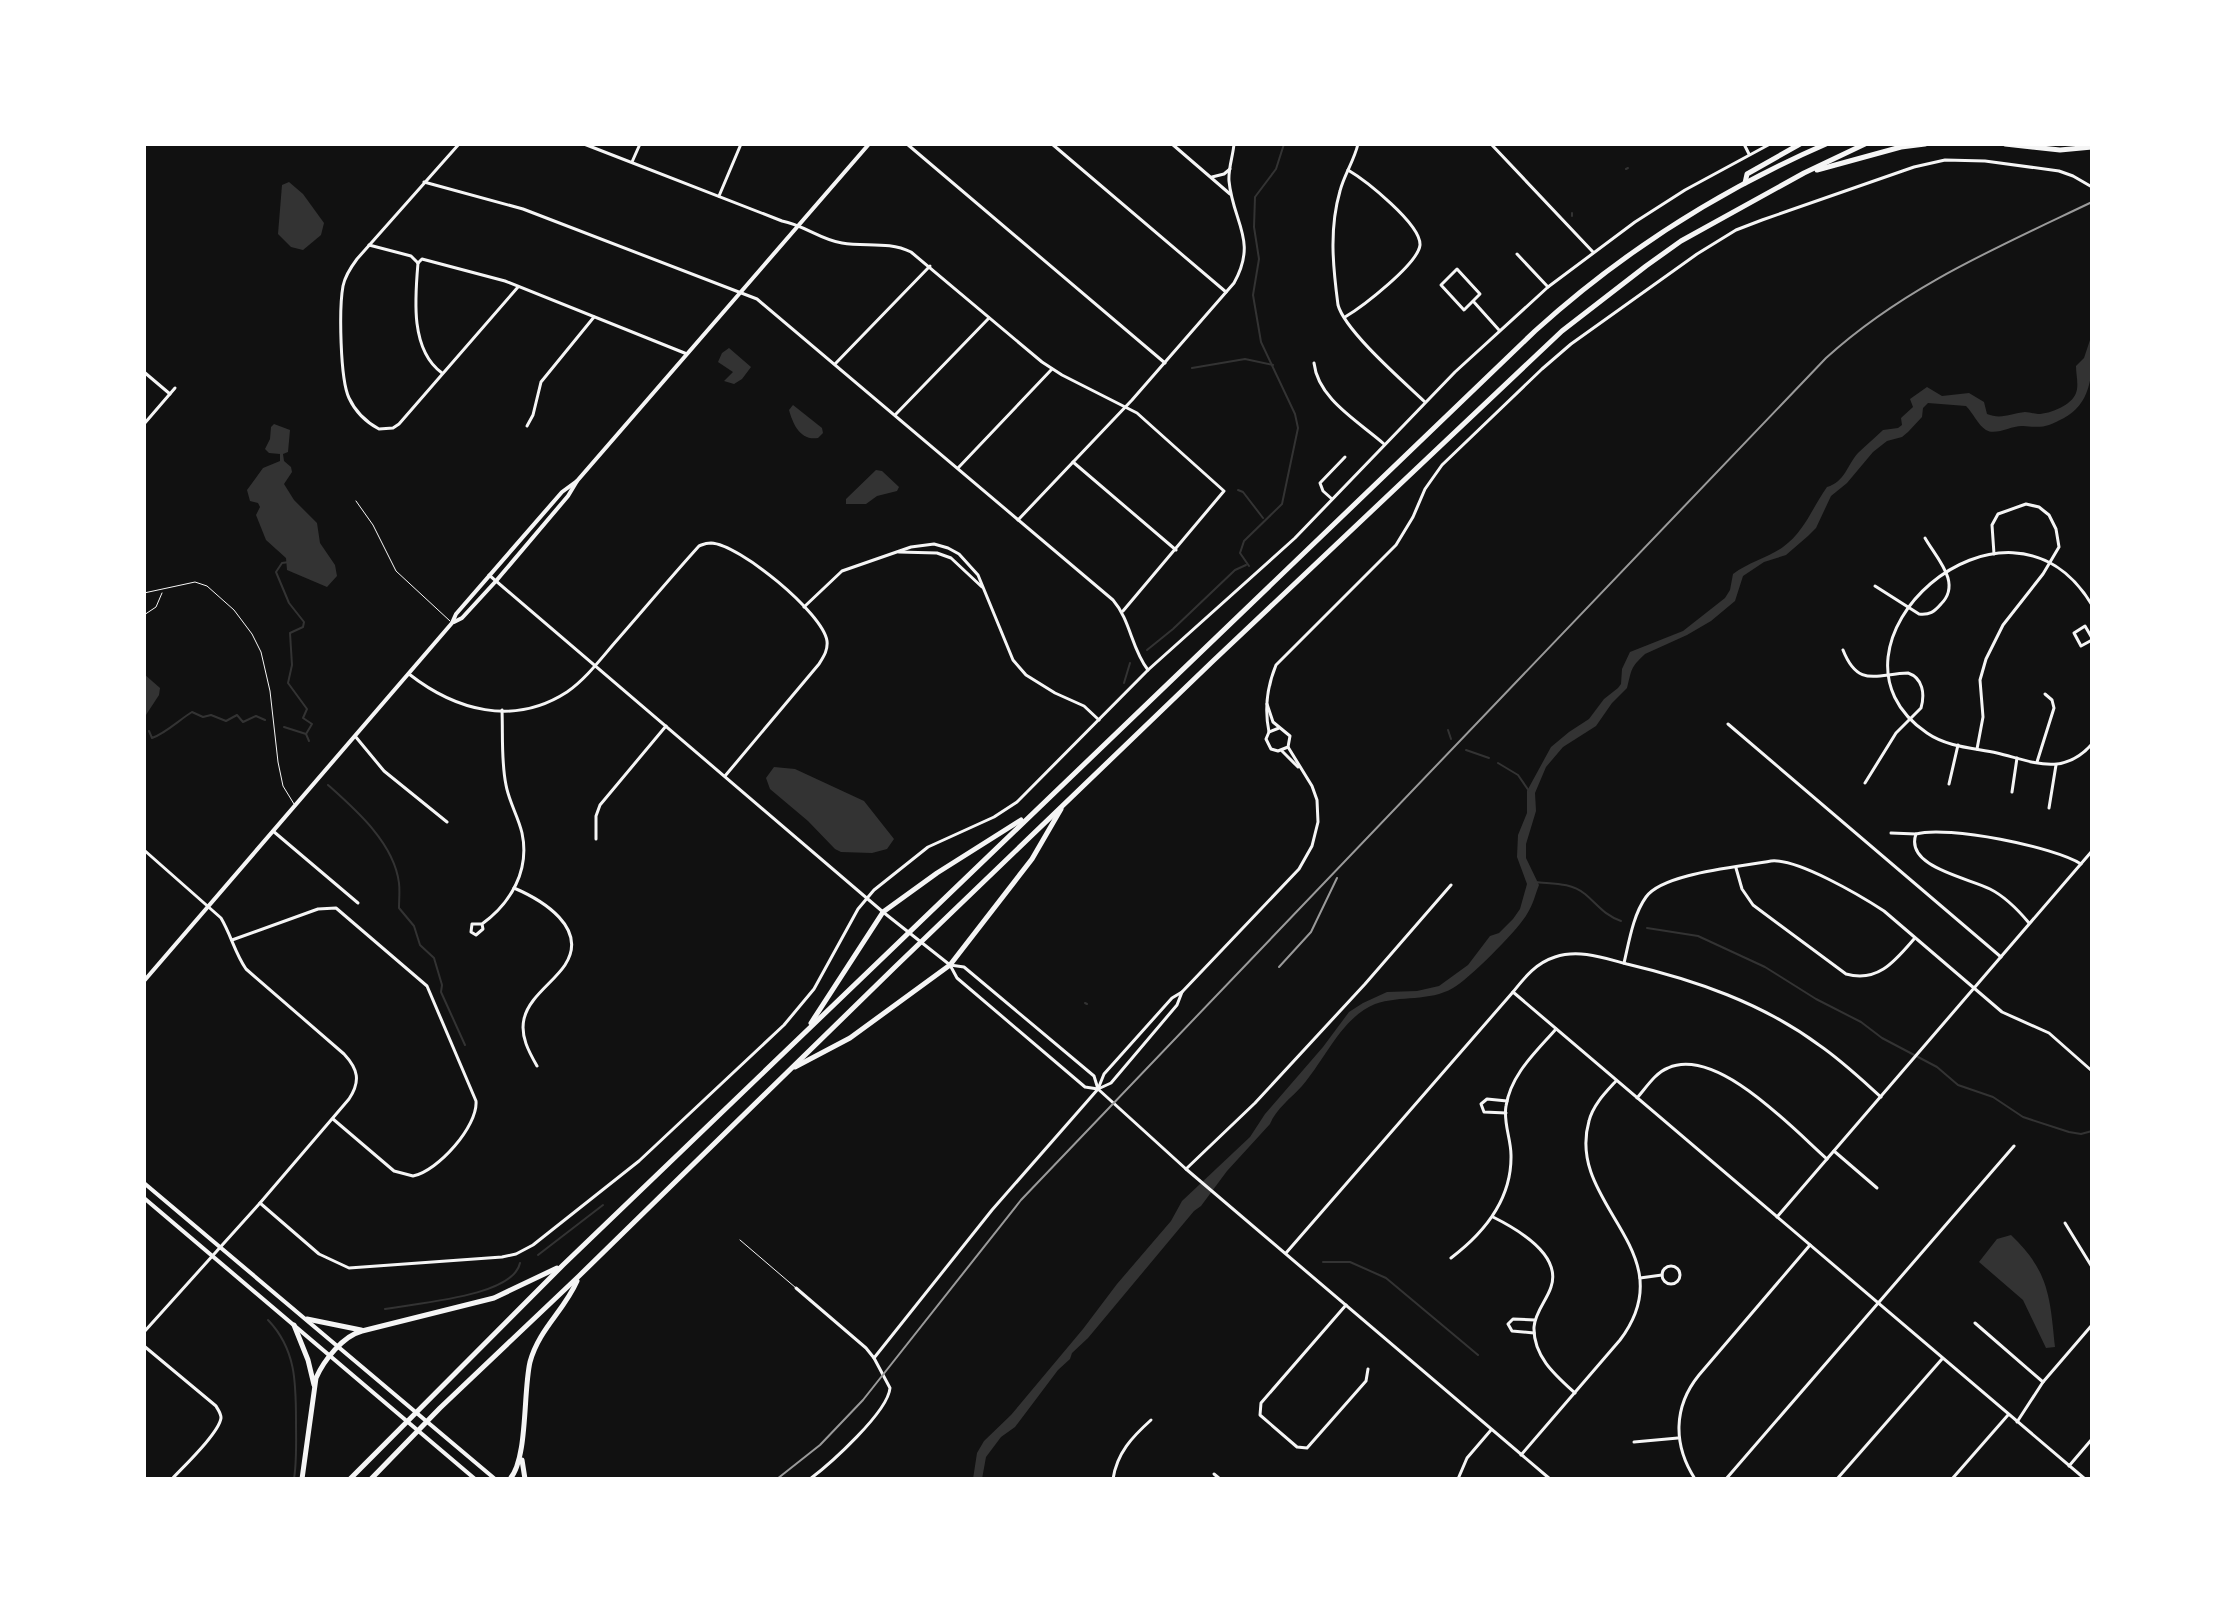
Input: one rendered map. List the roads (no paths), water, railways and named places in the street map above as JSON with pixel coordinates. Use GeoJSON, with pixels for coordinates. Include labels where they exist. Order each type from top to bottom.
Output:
{"type":"FeatureCollection","features":[{"type":"Feature","properties":{"kind":"highway"},"geometry":{"type":"LineString","coordinates":[[1745,184],[1747,174],[1800,144]]}},
{"type":"Feature","properties":{"kind":"highway"},"geometry":{"type":"LineString","coordinates":[[350,1479],[563,1265],[1558,309],[1679,221],[1826,144]]}},
{"type":"Feature","properties":{"kind":"highway"},"geometry":{"type":"LineString","coordinates":[[371,1479],[787,1071],[1562,331],[1681,241],[1804,173],[1865,144]]}},
{"type":"Feature","properties":{"kind":"highway"},"geometry":{"type":"LineString","coordinates":[[1804,173],[1901,147],[1925,144]]}},
{"type":"Feature","properties":{"kind":"highway"},"geometry":{"type":"LineString","coordinates":[[2005,144],[2060,150],[2092,147]]}},
{"type":"Feature","properties":{"kind":"highway"},"geometry":{"type":"LineString","coordinates":[[787,1071],[850,1038],[950,965],[1032,859],[1065,804]]}},
{"type":"Feature","properties":{"kind":"highway"},"geometry":{"type":"LineString","coordinates":[[806,1032],[883,912],[937,873],[1032,813]]}},
{"type":"Feature","properties":{"kind":"highway"},"geometry":{"type":"LineString","coordinates":[[302,1479],[319,1372],[348,1337],[494,1298],[563,1265]]}},
{"type":"Feature","properties":{"kind":"highway"},"geometry":{"type":"LineString","coordinates":[[510,1479],[518,1469],[528,1371],[536,1343],[570,1296],[579,1276]]}},
{"type":"Feature","properties":{"kind":"highway"},"geometry":{"type":"LineString","coordinates":[[307,1319],[362,1331]]}},
{"type":"Feature","properties":{"kind":"highway"},"geometry":{"type":"LineString","coordinates":[[294,1325],[315,1388]]}},
{"type":"Feature","properties":{"kind":"highway"},"geometry":{"type":"LineString","coordinates":[[521,1451],[525,1479]]}},
{"type":"Feature","properties":{"kind":"main road"},"geometry":{"type":"LineString","coordinates":[[452,623],[462,618],[496,581],[568,496],[577,481],[869,144]]}},
{"type":"Feature","properties":{"kind":"main road"},"geometry":{"type":"LineString","coordinates":[[144,981],[409,674],[489,575],[562,492],[577,481]]}},
{"type":"Feature","properties":{"kind":"main road"},"geometry":{"type":"LineString","coordinates":[[144,1185],[340,1346],[495,1479]]}},
{"type":"Feature","properties":{"kind":"main road"},"geometry":{"type":"LineString","coordinates":[[144,1198],[475,1479]]}},
{"type":"Feature","properties":{"kind":"street"},"geometry":{"type":"LineString","coordinates":[[459,144],[351,266],[343,284],[344,377],[348,396],[356,410],[372,425],[385,430],[399,424],[518,287]]}},
{"type":"Feature","properties":{"kind":"street"},"geometry":{"type":"LineString","coordinates":[[584,144],[842,243],[899,246],[930,266],[1052,369],[1127,406],[1224,491],[1123,611]]}},
{"type":"Feature","properties":{"kind":"street"},"geometry":{"type":"LineString","coordinates":[[632,162],[640,144]]}},
{"type":"Feature","properties":{"kind":"street"},"geometry":{"type":"LineString","coordinates":[[719,196],[741,144]]}},
{"type":"Feature","properties":{"kind":"street"},"geometry":{"type":"LineString","coordinates":[[907,144],[1165,363]]}},
{"type":"Feature","properties":{"kind":"street"},"geometry":{"type":"LineString","coordinates":[[1052,144],[1226,293]]}},
{"type":"Feature","properties":{"kind":"street"},"geometry":{"type":"LineString","coordinates":[[1172,144],[1232,195]]}},
{"type":"Feature","properties":{"kind":"street"},"geometry":{"type":"LineString","coordinates":[[1018,520],[1127,406],[1226,293],[1241,270],[1246,250],[1232,195],[1230,169],[1234,144]]}},
{"type":"Feature","properties":{"kind":"street"},"geometry":{"type":"LineString","coordinates":[[1358,144],[1338,195],[1332,241],[1338,305],[1343,318],[1425,402]]}},
{"type":"Feature","properties":{"kind":"street"},"geometry":{"type":"LineString","coordinates":[[1491,144],[1593,252]]}},
{"type":"Feature","properties":{"kind":"street"},"geometry":{"type":"LineString","coordinates":[[1744,144],[1749,154]]}},
{"type":"Feature","properties":{"kind":"street"},"geometry":{"type":"LineString","coordinates":[[260,1203],[319,1254],[349,1268],[502,1257],[526,1249],[639,1161],[784,1025],[814,989],[867,898],[928,847],[994,817],[1017,802],[1148,670],[1284,548],[1499,330],[1548,287],[1635,222],[1770,144]]}},
{"type":"Feature","properties":{"kind":"street"},"geometry":{"type":"LineString","coordinates":[[1288,747],[1274,751],[1266,739],[1269,732],[1265,714],[1269,683],[1276,665],[1396,545],[1425,489],[1442,465],[1564,350],[1687,261],[1736,230],[1914,167],[1945,160],[2046,169],[2073,176],[2092,187]]}},
{"type":"Feature","properties":{"kind":"street"},"geometry":{"type":"LineString","coordinates":[[1212,177],[1230,169]]}},
{"type":"Feature","properties":{"kind":"street"},"geometry":{"type":"LineString","coordinates":[[1343,318],[1376,295],[1412,260],[1420,244],[1419,236],[1411,226],[1368,182],[1348,170]]}},
{"type":"Feature","properties":{"kind":"street"},"geometry":{"type":"LineString","coordinates":[[424,182],[523,209],[741,292],[771,309],[1113,600],[1123,611],[1137,654],[1148,670]]}},
{"type":"Feature","properties":{"kind":"street"},"geometry":{"type":"LineString","coordinates":[[369,245],[411,256],[418,263],[421,344],[430,362],[442,373]]}},
{"type":"Feature","properties":{"kind":"street"},"geometry":{"type":"LineString","coordinates":[[1517,254],[1548,287]]}},
{"type":"Feature","properties":{"kind":"street"},"geometry":{"type":"LineString","coordinates":[[418,263],[422,259],[473,271],[687,354]]}},
{"type":"Feature","properties":{"kind":"street"},"geometry":{"type":"LineString","coordinates":[[835,364],[930,266]]}},
{"type":"Feature","properties":{"kind":"street"},"geometry":{"type":"LineString","coordinates":[[1457,269],[1480,294],[1473,301],[1464,310],[1441,285],[1457,269]]}},
{"type":"Feature","properties":{"kind":"street"},"geometry":{"type":"LineString","coordinates":[[1473,301],[1499,330]]}},
{"type":"Feature","properties":{"kind":"street"},"geometry":{"type":"LineString","coordinates":[[527,426],[544,377],[594,317]]}},
{"type":"Feature","properties":{"kind":"street"},"geometry":{"type":"LineString","coordinates":[[895,415],[989,318]]}},
{"type":"Feature","properties":{"kind":"street"},"geometry":{"type":"LineString","coordinates":[[1314,363],[1316,378],[1327,394],[1384,444]]}},
{"type":"Feature","properties":{"kind":"street"},"geometry":{"type":"LineString","coordinates":[[958,468],[1052,369]]}},
{"type":"Feature","properties":{"kind":"street"},"geometry":{"type":"LineString","coordinates":[[144,372],[170,394]]}},
{"type":"Feature","properties":{"kind":"street"},"geometry":{"type":"LineString","coordinates":[[144,424],[175,388]]}},
{"type":"Feature","properties":{"kind":"street"},"geometry":{"type":"LineString","coordinates":[[1332,499],[1320,488],[1320,483],[1345,457]]}},
{"type":"Feature","properties":{"kind":"street"},"geometry":{"type":"LineString","coordinates":[[1073,462],[1176,550]]}},
{"type":"Feature","properties":{"kind":"street"},"geometry":{"type":"LineString","coordinates":[[1977,749],[1983,717],[1980,680],[1986,659],[2003,625],[2059,547],[2059,538],[2049,515],[2026,504],[1994,516],[1994,554]]}},
{"type":"Feature","properties":{"kind":"street"},"geometry":{"type":"LineString","coordinates":[[1875,586],[1919,614],[1934,612],[1950,594],[1951,585],[1925,538]]}},
{"type":"Feature","properties":{"kind":"street"},"geometry":{"type":"LineString","coordinates":[[409,674],[432,692],[460,705],[502,710],[529,708],[554,699],[576,685],[595,666],[690,556],[705,544],[718,545],[755,565],[804,607],[825,634],[827,651],[725,776]]}},
{"type":"Feature","properties":{"kind":"street"},"geometry":{"type":"LineString","coordinates":[[899,552],[904,548],[934,544],[948,548],[970,564],[1019,668],[1039,685],[1084,706],[1099,720]]}},
{"type":"Feature","properties":{"kind":"street"},"geometry":{"type":"LineString","coordinates":[[804,607],[842,571],[899,552],[937,553],[951,558],[985,591]]}},
{"type":"Feature","properties":{"kind":"street"},"geometry":{"type":"LineString","coordinates":[[2092,604],[2076,582],[2050,563],[2030,556],[1994,554],[1970,560],[1945,571],[1920,591],[1908,607],[1890,645],[1889,675],[1897,700],[1910,719],[1936,738],[2056,765],[2078,759],[2092,744]]}},
{"type":"Feature","properties":{"kind":"street"},"geometry":{"type":"LineString","coordinates":[[489,575],[883,912],[950,965],[957,978],[1085,1087],[1098,1089]]}},
{"type":"Feature","properties":{"kind":"street"},"geometry":{"type":"LineString","coordinates":[[2085,626],[2091,632],[2092,639],[2081,646],[2074,633],[2085,626]]}},
{"type":"Feature","properties":{"kind":"street"},"geometry":{"type":"LineString","coordinates":[[1843,650],[1852,670],[1862,676],[1908,673],[1919,680],[1923,702],[1896,733],[1865,783]]}},
{"type":"Feature","properties":{"kind":"street"},"geometry":{"type":"LineString","coordinates":[[2037,762],[2054,708],[2052,700],[2045,694]]}},
{"type":"Feature","properties":{"kind":"street"},"geometry":{"type":"LineString","coordinates":[[1098,1089],[1101,1076],[1308,857],[1316,837],[1318,807],[1312,786],[1288,747],[1290,736],[1273,722],[1267,704]]}},
{"type":"Feature","properties":{"kind":"street"},"geometry":{"type":"LineString","coordinates":[[482,924],[497,913],[514,888],[521,869],[523,846],[505,783],[502,710]]}},
{"type":"Feature","properties":{"kind":"street"},"geometry":{"type":"LineString","coordinates":[[1728,724],[2001,957]]}},
{"type":"Feature","properties":{"kind":"street"},"geometry":{"type":"LineString","coordinates":[[596,839],[596,816],[600,805],[666,726]]}},
{"type":"Feature","properties":{"kind":"street"},"geometry":{"type":"LineString","coordinates":[[1269,732],[1279,728]]}},
{"type":"Feature","properties":{"kind":"street"},"geometry":{"type":"LineString","coordinates":[[355,736],[384,771],[447,822]]}},
{"type":"Feature","properties":{"kind":"street"},"geometry":{"type":"LineString","coordinates":[[1949,784],[1958,745]]}},
{"type":"Feature","properties":{"kind":"street"},"geometry":{"type":"LineString","coordinates":[[1282,751],[1302,769]]}},
{"type":"Feature","properties":{"kind":"street"},"geometry":{"type":"LineString","coordinates":[[2012,792],[2017,758]]}},
{"type":"Feature","properties":{"kind":"street"},"geometry":{"type":"LineString","coordinates":[[2049,808],[2056,765]]}},
{"type":"Feature","properties":{"kind":"street"},"geometry":{"type":"LineString","coordinates":[[273,831],[358,903]]}},
{"type":"Feature","properties":{"kind":"street"},"geometry":{"type":"LineString","coordinates":[[1891,833],[1936,831],[1983,835],[2065,856],[2081,864]]}},
{"type":"Feature","properties":{"kind":"street"},"geometry":{"type":"LineString","coordinates":[[1916,834],[1914,845],[1921,858],[1991,890],[2030,923]]}},
{"type":"Feature","properties":{"kind":"street"},"geometry":{"type":"LineString","coordinates":[[144,850],[221,918],[246,969],[344,1054],[355,1067],[357,1076],[357,1088],[333,1119],[144,1332]]}},
{"type":"Feature","properties":{"kind":"street"},"geometry":{"type":"LineString","coordinates":[[1777,1217],[2092,851]]}},
{"type":"Feature","properties":{"kind":"street"},"geometry":{"type":"LineString","coordinates":[[1624,963],[1641,905],[1654,888],[1673,880],[1779,860],[1795,864],[1875,905],[2012,1019],[2049,1033],[2092,1071]]}},
{"type":"Feature","properties":{"kind":"street"},"geometry":{"type":"LineString","coordinates":[[1736,868],[1742,889],[1753,905],[1846,974],[1864,977],[1880,972],[1896,960],[1915,938]]}},
{"type":"Feature","properties":{"kind":"street"},"geometry":{"type":"LineString","coordinates":[[1186,1169],[1255,1103],[1451,885]]}},
{"type":"Feature","properties":{"kind":"street"},"geometry":{"type":"LineString","coordinates":[[514,888],[559,915],[569,931],[571,942],[567,961],[527,1010],[524,1018],[523,1035],[537,1066]]}},
{"type":"Feature","properties":{"kind":"street"},"geometry":{"type":"LineString","coordinates":[[232,940],[318,909],[336,908],[427,986],[476,1101],[477,1110],[471,1125],[435,1167],[413,1176],[394,1171],[333,1119]]}},
{"type":"Feature","properties":{"kind":"street"},"geometry":{"type":"LineString","coordinates":[[1286,1253],[1521,982],[1539,963],[1563,954],[1583,954],[1624,963],[1702,983],[1734,997],[1819,1044],[1881,1097]]}},
{"type":"Feature","properties":{"kind":"street"},"geometry":{"type":"LineString","coordinates":[[950,965],[964,967],[1094,1076],[1098,1089],[1186,1169],[1550,1479]]}},
{"type":"Feature","properties":{"kind":"street"},"geometry":{"type":"LineString","coordinates":[[874,1358],[992,1210],[1098,1089],[1111,1083],[1177,1005],[1182,992]]}},
{"type":"Feature","properties":{"kind":"street"},"geometry":{"type":"LineString","coordinates":[[1513,992],[2085,1479]]}},
{"type":"Feature","properties":{"kind":"street"},"geometry":{"type":"LineString","coordinates":[[1451,1258],[1472,1241],[1493,1217],[1507,1187],[1511,1156],[1507,1101],[1517,1075],[1556,1029]]}},
{"type":"Feature","properties":{"kind":"street"},"geometry":{"type":"LineString","coordinates":[[1137,1037],[1145,1043]]}},
{"type":"Feature","properties":{"kind":"street"},"geometry":{"type":"LineString","coordinates":[[1637,1098],[1665,1069],[1682,1064],[1695,1065],[1740,1084],[1827,1159]]}},
{"type":"Feature","properties":{"kind":"street"},"geometry":{"type":"LineString","coordinates":[[1521,1455],[1629,1328],[1639,1305],[1640,1271],[1631,1245],[1599,1191],[1587,1146],[1589,1121],[1594,1107],[1616,1081]]}},
{"type":"Feature","properties":{"kind":"street"},"geometry":{"type":"LineString","coordinates":[[1506,1113],[1484,1112],[1481,1104],[1487,1099],[1507,1101]]}},
{"type":"Feature","properties":{"kind":"street"},"geometry":{"type":"LineString","coordinates":[[1726,1479],[2014,1146]]}},
{"type":"Feature","properties":{"kind":"street"},"geometry":{"type":"LineString","coordinates":[[1834,1151],[1877,1188]]}},
{"type":"Feature","properties":{"kind":"street"},"geometry":{"type":"LineString","coordinates":[[1493,1217],[1535,1246],[1551,1265],[1552,1284],[1535,1320],[1534,1333],[1544,1362],[1575,1393]]}},
{"type":"Feature","properties":{"kind":"street"},"geometry":{"type":"LineString","coordinates":[[2065,1223],[2092,1267]]}},
{"type":"Feature","properties":{"kind":"street"},"geometry":{"type":"LineString","coordinates":[[1695,1479],[1683,1456],[1679,1438],[1680,1412],[1694,1381],[1810,1245]]}},
{"type":"Feature","properties":{"kind":"street"},"geometry":{"type":"LineString","coordinates":[[1671,1266],[1679,1270],[1680,1275],[1673,1284],[1664,1281],[1662,1275],[1665,1268],[1671,1266]]}},
{"type":"Feature","properties":{"kind":"street"},"geometry":{"type":"LineString","coordinates":[[1640,1278],[1662,1275]]}},
{"type":"Feature","properties":{"kind":"street"},"geometry":{"type":"LineString","coordinates":[[796,1288],[874,1358],[890,1388],[887,1401],[847,1445],[810,1479]]}},
{"type":"Feature","properties":{"kind":"street"},"geometry":{"type":"LineString","coordinates":[[1346,1305],[1259,1408],[1260,1415],[1297,1447],[1307,1448],[1366,1381],[1368,1369]]}},
{"type":"Feature","properties":{"kind":"street"},"geometry":{"type":"LineString","coordinates":[[1534,1333],[1512,1331],[1508,1324],[1513,1319],[1535,1320]]}},
{"type":"Feature","properties":{"kind":"street"},"geometry":{"type":"LineString","coordinates":[[1975,1323],[2043,1382]]}},
{"type":"Feature","properties":{"kind":"street"},"geometry":{"type":"LineString","coordinates":[[2017,1422],[2043,1382],[2092,1325]]}},
{"type":"Feature","properties":{"kind":"street"},"geometry":{"type":"LineString","coordinates":[[144,1346],[216,1406],[220,1413],[221,1419],[215,1430],[172,1479]]}},
{"type":"Feature","properties":{"kind":"street"},"geometry":{"type":"LineString","coordinates":[[1837,1479],[1942,1359]]}},
{"type":"Feature","properties":{"kind":"street"},"geometry":{"type":"LineString","coordinates":[[1952,1479],[2008,1415]]}},
{"type":"Feature","properties":{"kind":"street"},"geometry":{"type":"LineString","coordinates":[[1113,1479],[1123,1450],[1151,1420]]}},
{"type":"Feature","properties":{"kind":"street"},"geometry":{"type":"LineString","coordinates":[[1458,1479],[1467,1458],[1491,1429]]}},
{"type":"Feature","properties":{"kind":"street"},"geometry":{"type":"LineString","coordinates":[[1634,1442],[1679,1438]]}},
{"type":"Feature","properties":{"kind":"street"},"geometry":{"type":"LineString","coordinates":[[2069,1466],[2092,1439]]}},
{"type":"Feature","properties":{"kind":"street"},"geometry":{"type":"LineString","coordinates":[[1214,1474],[1220,1479]]}},
{"type":"Feature","properties":{"kind":"lane"},"geometry":{"type":"LineString","coordinates":[[356,501],[373,525],[396,571],[452,623]]}},
{"type":"Feature","properties":{"kind":"lane"},"geometry":{"type":"LineString","coordinates":[[144,593],[195,582],[207,586],[234,610],[252,634],[261,652],[270,691],[275,750],[283,786],[295,805]]}},
{"type":"Feature","properties":{"kind":"lane"},"geometry":{"type":"LineString","coordinates":[[144,615],[156,607],[163,590]]}},
{"type":"Feature","properties":{"kind":"lane"},"geometry":{"type":"LineString","coordinates":[[740,1240],[796,1288]]}},
{"type":"Feature","properties":{"kind":"waterway"},"geometry":{"type":"LineString","coordinates":[[1249,566],[1240,553],[1244,541],[1282,504],[1298,428],[1295,414],[1261,342],[1253,295],[1259,259],[1254,227],[1255,197],[1276,169],[1284,144]]}},
{"type":"Feature","properties":{"kind":"waterway"},"geometry":{"type":"LineString","coordinates":[[1192,368],[1245,359],[1273,365]]}},
{"type":"Feature","properties":{"kind":"waterway"},"geometry":{"type":"LineString","coordinates":[[1238,490],[1263,518]]}},
{"type":"Feature","properties":{"kind":"waterway"},"geometry":{"type":"LineString","coordinates":[[289,562],[282,563],[276,572],[289,603],[304,622],[303,627],[290,633],[292,665],[288,683],[307,709],[303,718],[312,724],[306,734]]}},
{"type":"Feature","properties":{"kind":"waterway"},"geometry":{"type":"LineString","coordinates":[[1147,650],[1235,570],[1246,565]]}},
{"type":"Feature","properties":{"kind":"waterway"},"geometry":{"type":"LineString","coordinates":[[1124,683],[1130,663]]}},
{"type":"Feature","properties":{"kind":"waterway"},"geometry":{"type":"LineString","coordinates":[[149,731],[152,738],[157,736],[192,712],[226,721],[237,715],[243,722],[256,716],[265,720]]}},
{"type":"Feature","properties":{"kind":"waterway"},"geometry":{"type":"LineString","coordinates":[[284,727],[306,734],[309,741]]}},
{"type":"Feature","properties":{"kind":"waterway"},"geometry":{"type":"LineString","coordinates":[[1448,730],[1451,739]]}},
{"type":"Feature","properties":{"kind":"waterway"},"geometry":{"type":"LineString","coordinates":[[1466,750],[1489,758]]}},
{"type":"Feature","properties":{"kind":"waterway"},"geometry":{"type":"LineString","coordinates":[[1498,763],[1518,775],[1529,791]]}},
{"type":"Feature","properties":{"kind":"waterway"},"geometry":{"type":"LineString","coordinates":[[328,785],[372,828],[390,854],[399,883],[399,908],[414,926],[420,945],[434,958],[441,992],[465,1045]]}},
{"type":"Feature","properties":{"kind":"waterway"},"geometry":{"type":"LineString","coordinates":[[1535,882],[1573,887],[1621,921]]}},
{"type":"Feature","properties":{"kind":"waterway"},"geometry":{"type":"LineString","coordinates":[[1647,928],[1698,936],[1765,967],[1816,999],[1861,1022],[1882,1038],[1937,1067],[1958,1085],[1993,1097],[2023,1117],[2069,1132],[2081,1134],[2092,1131]]}},
{"type":"Feature","properties":{"kind":"waterway"},"geometry":{"type":"LineString","coordinates":[[538,1255],[603,1205]]}},
{"type":"Feature","properties":{"kind":"waterway"},"geometry":{"type":"LineString","coordinates":[[1323,1262],[1350,1262],[1386,1278],[1478,1355]]}},
{"type":"Feature","properties":{"kind":"waterway"},"geometry":{"type":"LineString","coordinates":[[385,1309],[482,1291],[500,1284],[513,1274],[520,1263]]}},
{"type":"Feature","properties":{"kind":"waterway"},"geometry":{"type":"LineString","coordinates":[[268,1320],[284,1343],[295,1380],[294,1479]]}},
{"type":"Feature","properties":{"kind":"railway"},"geometry":{"type":"LineString","coordinates":[[777,1479],[820,1445],[863,1400],[1021,1200],[1826,358],[1887,310],[1920,289],[1987,252],[2092,202]]}},
{"type":"Feature","properties":{"kind":"railway"},"geometry":{"type":"LineString","coordinates":[[1279,967],[1311,932],[1337,878]]}}]}
